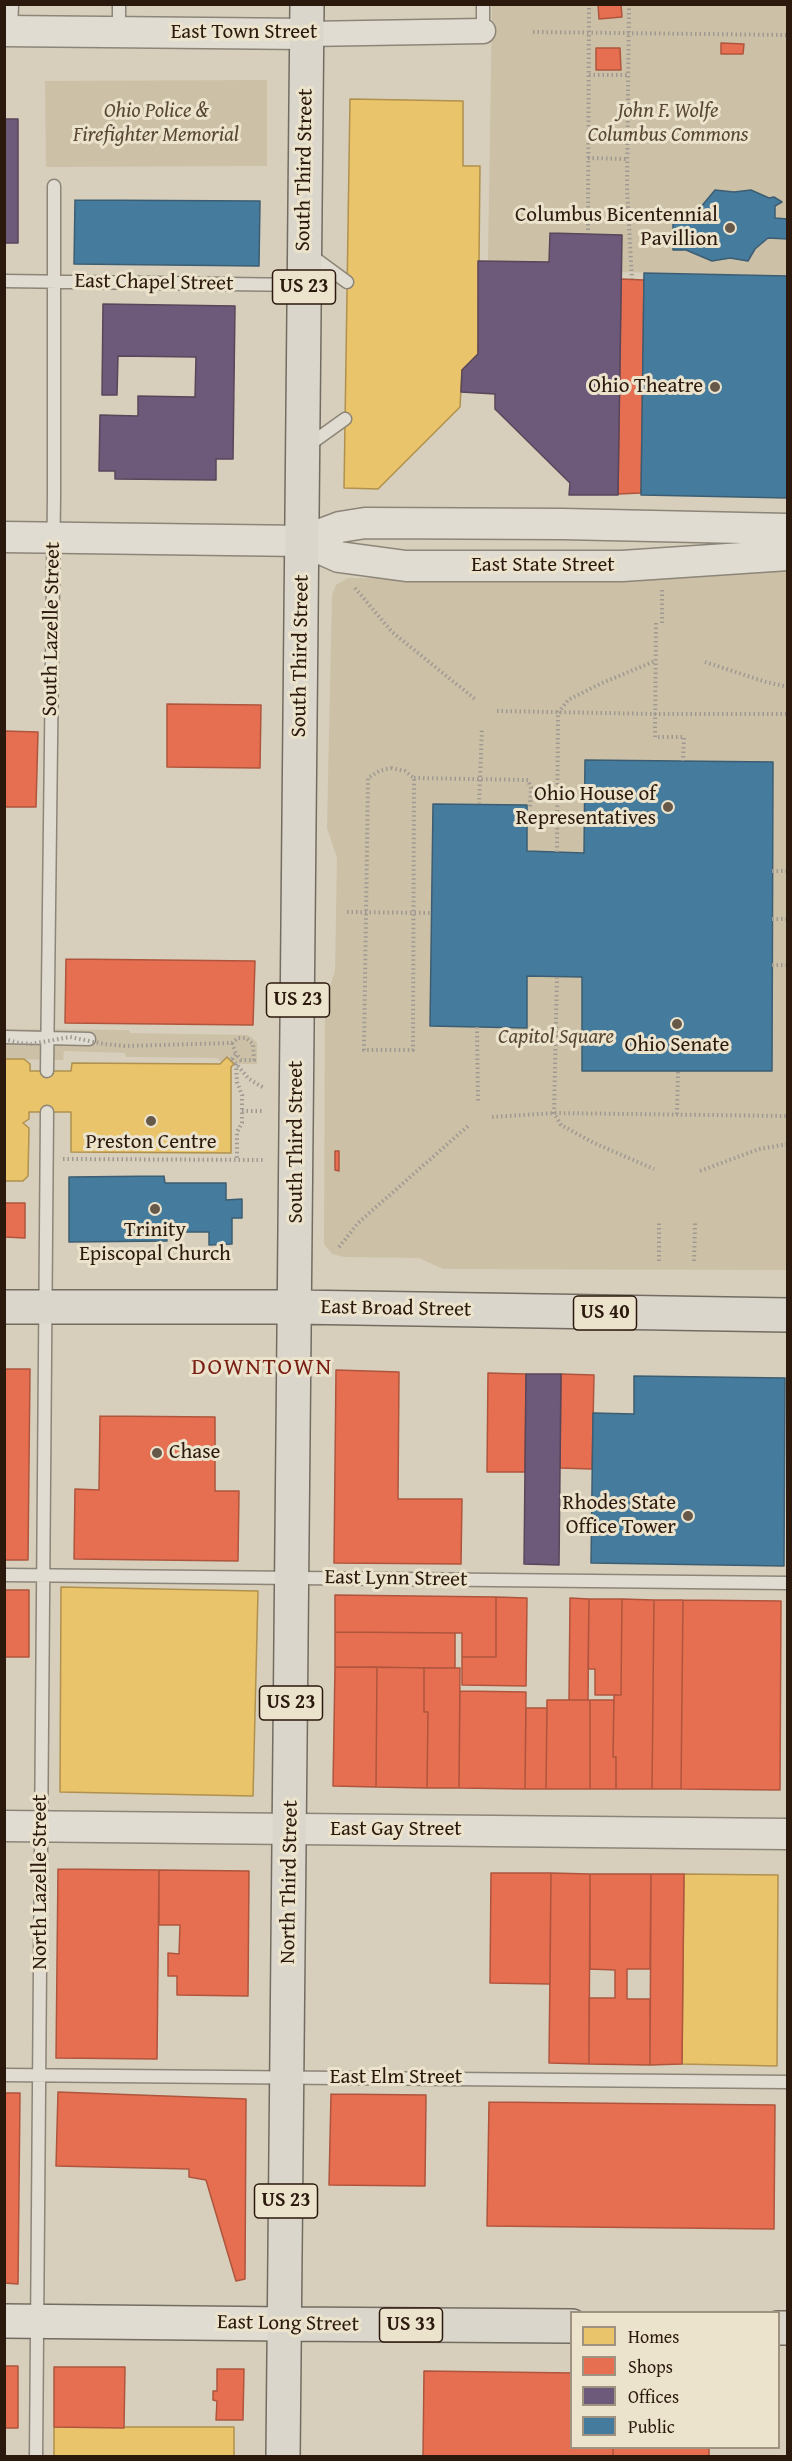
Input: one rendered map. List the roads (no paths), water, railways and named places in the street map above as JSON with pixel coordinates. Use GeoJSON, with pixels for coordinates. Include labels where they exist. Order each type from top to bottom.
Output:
{"type":"FeatureCollection","features":[{"type":"Feature","properties":{"kind":"main road","name":"South Third Street"},"geometry":{"type":"LineString","coordinates":[[296,1307],[307,19]]}},
{"type":"Feature","properties":{"kind":"main road","name":"East Broad Street"},"geometry":{"type":"LineString","coordinates":[[4,1306],[296,1307],[788,1315]]}},
{"type":"Feature","properties":{"kind":"main road","name":"North Third Street"},"geometry":{"type":"LineString","coordinates":[[283,2457],[296,1307]]}},
{"type":"Feature","properties":{"kind":"main road","name":"East Long Street"},"geometry":{"type":"LineString","coordinates":[[4,2321],[570,2326]]}},
{"type":"Feature","properties":{"kind":"street","name":"East Town Street"},"geometry":{"type":"LineString","coordinates":[[9,22],[119,18],[307,19],[483,32]]}},
{"type":"Feature","properties":{"kind":"street","name":"East State Street"},"geometry":{"type":"LineString","coordinates":[[4,537],[303,541],[340,526],[365,524],[563,524],[788,529]]}},
{"type":"Feature","properties":{"kind":"street","name":"East State Street"},"geometry":{"type":"LineString","coordinates":[[303,541],[339,557],[406,566],[622,566],[788,555]]}},
{"type":"Feature","properties":{"kind":"street","name":"East Gay Street"},"geometry":{"type":"LineString","coordinates":[[4,1826],[788,1834]]}},
{"type":"Feature","properties":{"kind":"lane"},"geometry":{"type":"LineString","coordinates":[[483,4],[483,32]]}},
{"type":"Feature","properties":{"kind":"lane","name":"South Lazelle Street"},"geometry":{"type":"LineString","coordinates":[[48,1071],[54,186]]}},
{"type":"Feature","properties":{"kind":"lane"},"geometry":{"type":"LineString","coordinates":[[304,250],[347,282]]}},
{"type":"Feature","properties":{"kind":"lane","name":"East Chapel Street"},"geometry":{"type":"LineString","coordinates":[[4,281],[304,285]]}},
{"type":"Feature","properties":{"kind":"lane"},"geometry":{"type":"LineString","coordinates":[[303,449],[345,419]]}},
{"type":"Feature","properties":{"kind":"lane"},"geometry":{"type":"LineString","coordinates":[[4,1038],[89,1039]]}},
{"type":"Feature","properties":{"kind":"lane"},"geometry":{"type":"LineString","coordinates":[[46,1307],[47,1112]]}},
{"type":"Feature","properties":{"kind":"lane","name":"North Lazelle Street"},"geometry":{"type":"LineString","coordinates":[[36,2457],[46,1307]]}},
{"type":"Feature","properties":{"kind":"lane","name":"East Lynn Street"},"geometry":{"type":"LineString","coordinates":[[4,1575],[788,1583]]}},
{"type":"Feature","properties":{"kind":"lane","name":"East Elm Street"},"geometry":{"type":"LineString","coordinates":[[4,2075],[788,2082]]}},
{"type":"Feature","properties":{"kind":"place","name":"Columbus Bicentennial Pavillion"},"geometry":{"type":"Point","coordinates":[730,228]}},
{"type":"Feature","properties":{"kind":"place","name":"Ohio Theatre"},"geometry":{"type":"Point","coordinates":[715,387]}},
{"type":"Feature","properties":{"kind":"place","name":"Ohio House of Representatives"},"geometry":{"type":"Point","coordinates":[668,807]}},
{"type":"Feature","properties":{"kind":"place","name":"Ohio Senate"},"geometry":{"type":"Point","coordinates":[677,1024]}},
{"type":"Feature","properties":{"kind":"place","name":"Preston Centre"},"geometry":{"type":"Point","coordinates":[151,1121]}},
{"type":"Feature","properties":{"kind":"place","name":"Trinity Episcopal Church"},"geometry":{"type":"Point","coordinates":[155,1209]}},
{"type":"Feature","properties":{"kind":"place","name":"Chase"},"geometry":{"type":"Point","coordinates":[157,1453]}},
{"type":"Feature","properties":{"kind":"place","name":"Rhodes State Office Tower"},"geometry":{"type":"Point","coordinates":[688,1516]}},
{"type":"Feature","properties":{"kind":"district","name":"DOWNTOWN"},"geometry":{"type":"Point","coordinates":[262,1368]}},
{"type":"Feature","properties":{"kind":"park label","name":"Ohio Police & Firefighter Memorial"},"geometry":{"type":"Point","coordinates":[156,124]}},
{"type":"Feature","properties":{"kind":"park label","name":"John F. Wolfe Columbus Commons"},"geometry":{"type":"Point","coordinates":[668,124]}},
{"type":"Feature","properties":{"kind":"park label","name":"Capitol Square"},"geometry":{"type":"Point","coordinates":[556,1038]}}]}
